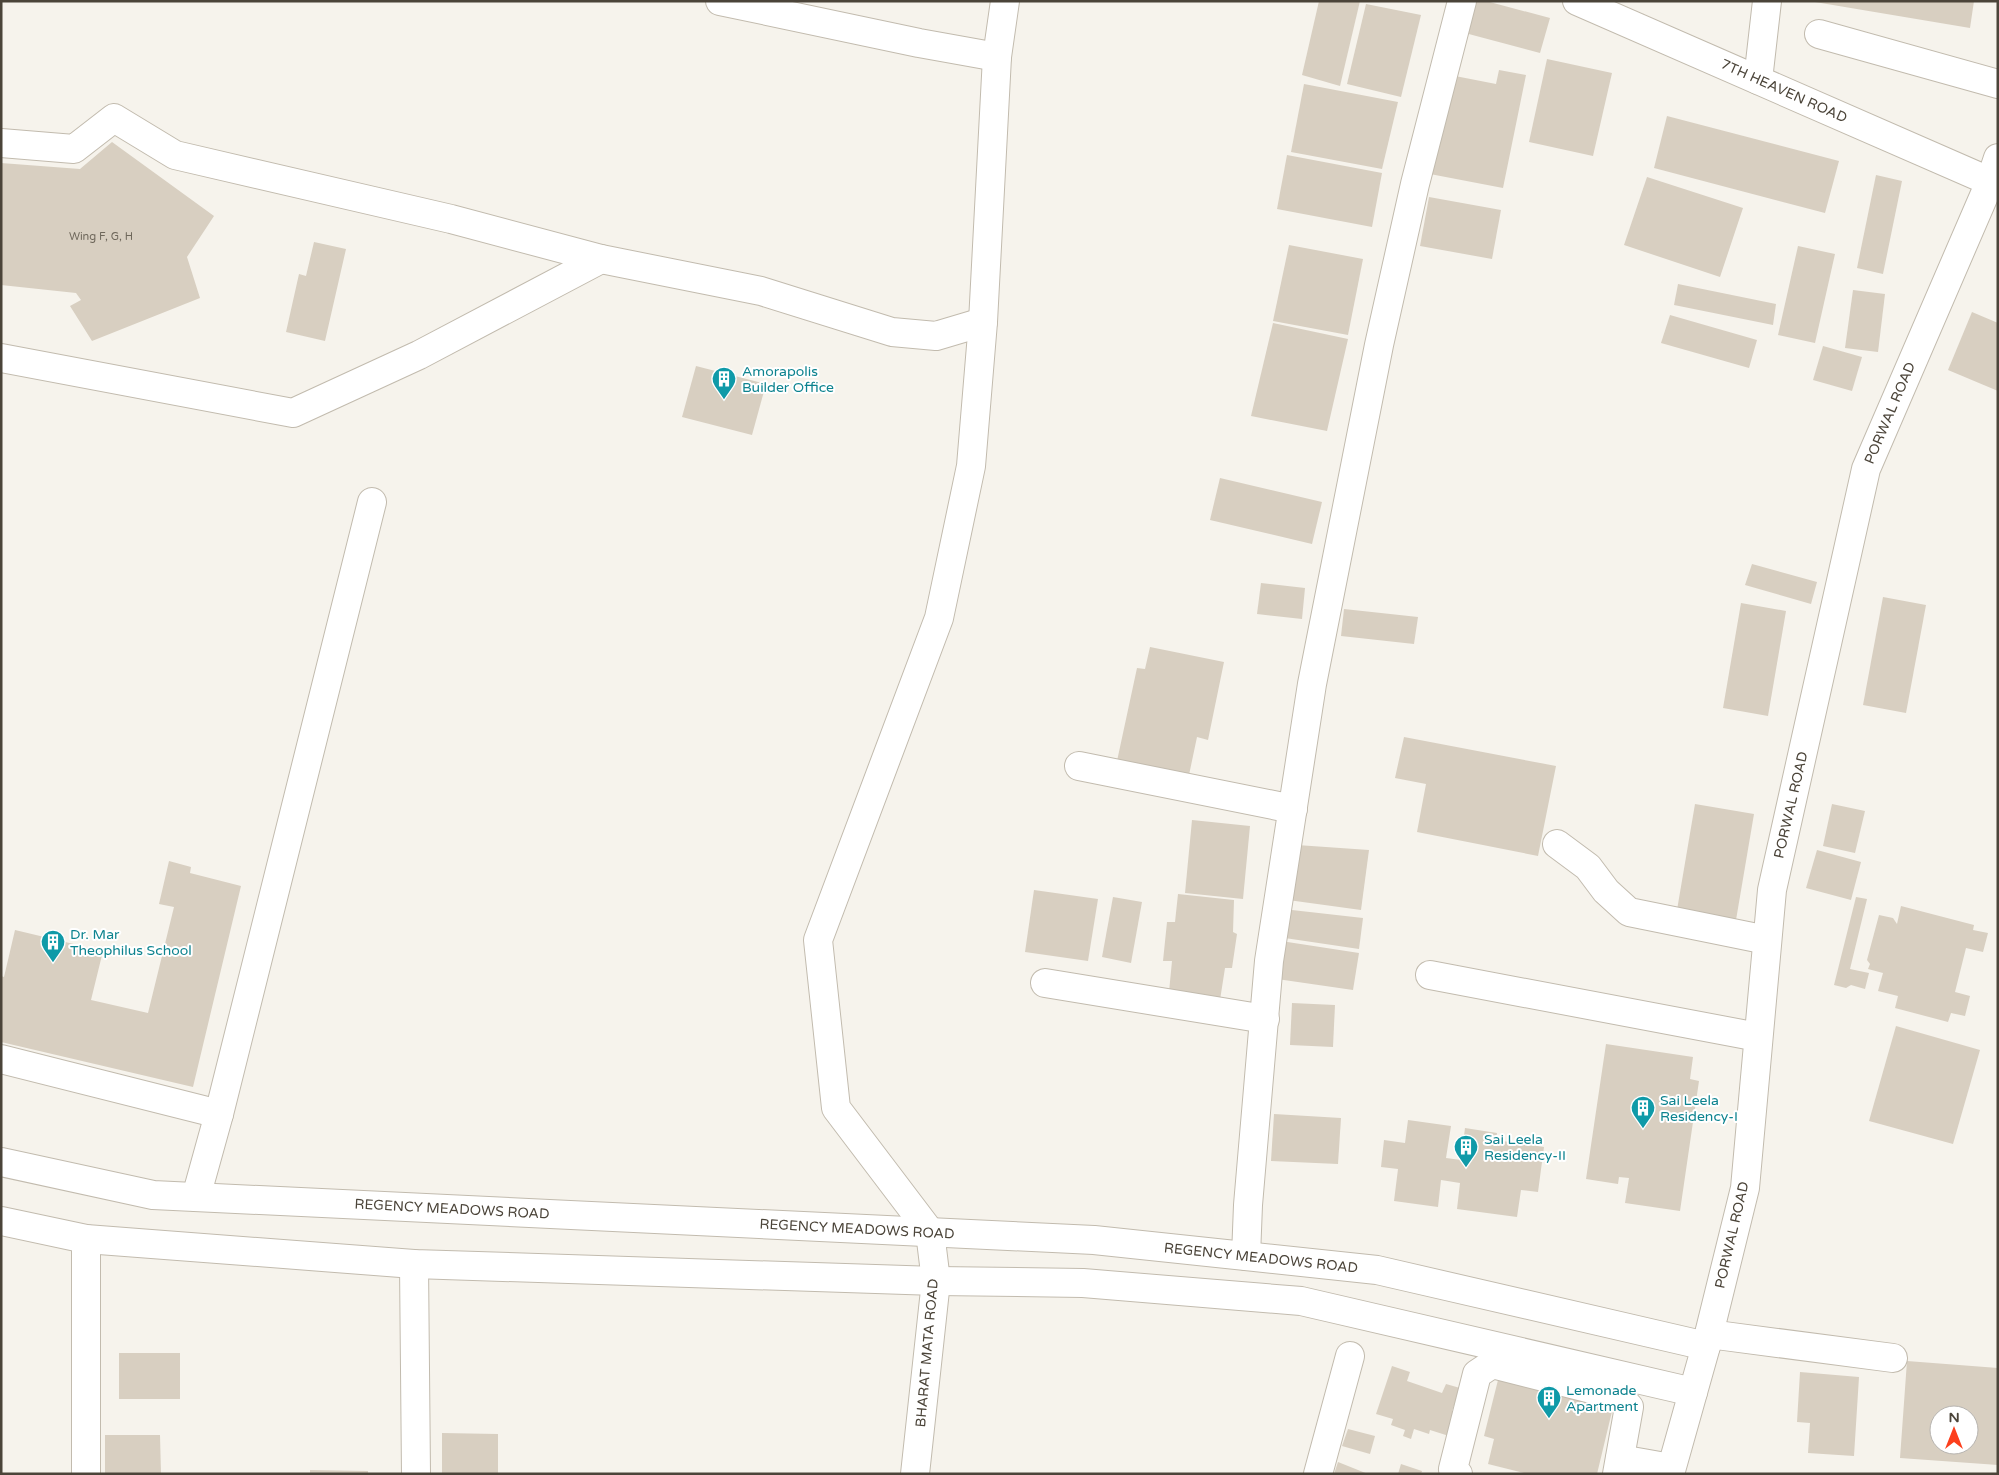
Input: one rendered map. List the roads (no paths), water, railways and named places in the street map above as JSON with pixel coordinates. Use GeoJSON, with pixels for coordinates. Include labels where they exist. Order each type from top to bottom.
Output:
{"type":"FeatureCollection","features":[{"type":"Feature","properties":{"kind":"street"},"geometry":{"type":"LineString","coordinates":[[720,1],[919,43],[997,57]]}},
{"type":"Feature","properties":{"kind":"street"},"geometry":{"type":"LineString","coordinates":[[930,1232],[836,1108],[818,940],[939,618],[971,466],[983,322],[997,57],[1005,1]]}},
{"type":"Feature","properties":{"kind":"street"},"geometry":{"type":"LineString","coordinates":[[1246,1256],[1248,1205],[1269,961],[1312,684],[1380,345],[1415,184],[1462,1]]}},
{"type":"Feature","properties":{"kind":"street","name":"7TH HEAVEN ROAD"},"geometry":{"type":"LineString","coordinates":[[1577,1],[1758,80],[1995,175]]}},
{"type":"Feature","properties":{"kind":"street"},"geometry":{"type":"LineString","coordinates":[[1758,80],[1767,1]]}},
{"type":"Feature","properties":{"kind":"street"},"geometry":{"type":"LineString","coordinates":[[1819,34],[1998,84]]}},
{"type":"Feature","properties":{"kind":"street"},"geometry":{"type":"LineString","coordinates":[[1,143],[74,149],[114,118],[175,155],[451,219],[601,260],[761,292],[892,332],[936,336],[983,322]]}},
{"type":"Feature","properties":{"kind":"street","name":"PORWAL ROAD"},"geometry":{"type":"LineString","coordinates":[[1670,1471],[1708,1340],[1745,1188],[1772,890],[1866,468],[1995,175]]}},
{"type":"Feature","properties":{"kind":"street"},"geometry":{"type":"LineString","coordinates":[[1,358],[293,414],[419,355],[601,260]]}},
{"type":"Feature","properties":{"kind":"street"},"geometry":{"type":"LineString","coordinates":[[196,1197],[220,1114],[372,502]]}},
{"type":"Feature","properties":{"kind":"street"},"geometry":{"type":"LineString","coordinates":[[1079,766],[1293,809]]}},
{"type":"Feature","properties":{"kind":"street"},"geometry":{"type":"LineString","coordinates":[[1557,844],[1588,867],[1606,892],[1629,912],[1767,940]]}},
{"type":"Feature","properties":{"kind":"street"},"geometry":{"type":"LineString","coordinates":[[1430,975],[1758,1036]]}},
{"type":"Feature","properties":{"kind":"street"},"geometry":{"type":"LineString","coordinates":[[1044,983],[1265,1019]]}},
{"type":"Feature","properties":{"kind":"street"},"geometry":{"type":"LineString","coordinates":[[1,1059],[220,1114]]}},
{"type":"Feature","properties":{"kind":"street","name":"REGENCY MEADOWS ROAD"},"geometry":{"type":"LineString","coordinates":[[1,1162],[153,1195],[1094,1240],[1377,1270],[1708,1340],[1893,1358]]}},
{"type":"Feature","properties":{"kind":"street"},"geometry":{"type":"LineString","coordinates":[[1,1221],[86,1239],[414,1264],[936,1281],[1083,1283],[1301,1301],[1693,1392]]}},
{"type":"Feature","properties":{"kind":"street","name":"BHARAT MATA ROAD"},"geometry":{"type":"LineString","coordinates":[[915,1474],[936,1281],[930,1232]]}},
{"type":"Feature","properties":{"kind":"street"},"geometry":{"type":"LineString","coordinates":[[86,1239],[86,1474]]}},
{"type":"Feature","properties":{"kind":"street"},"geometry":{"type":"LineString","coordinates":[[414,1264],[416,1474]]}},
{"type":"Feature","properties":{"kind":"street"},"geometry":{"type":"LineString","coordinates":[[1318,1474],[1350,1356]]}},
{"type":"Feature","properties":{"kind":"street"},"geometry":{"type":"LineString","coordinates":[[1458,1474],[1453,1469],[1477,1374],[1492,1364],[1620,1396],[1629,1407],[1618,1466],[1670,1471]]}},
{"type":"Feature","properties":{"kind":"place","name":"Amorapolis Builder Office"},"geometry":{"type":"Point","coordinates":[724,400]}},
{"type":"Feature","properties":{"kind":"place","name":"Dr. Mar Theophilus School"},"geometry":{"type":"Point","coordinates":[53,963]}},
{"type":"Feature","properties":{"kind":"place","name":"Sai Leela Residency-I"},"geometry":{"type":"Point","coordinates":[1643,1129]}},
{"type":"Feature","properties":{"kind":"place","name":"Sai Leela Residency-II"},"geometry":{"type":"Point","coordinates":[1466,1168]}},
{"type":"Feature","properties":{"kind":"place","name":"Lemonade Apartment"},"geometry":{"type":"Point","coordinates":[1549,1419]}}]}
